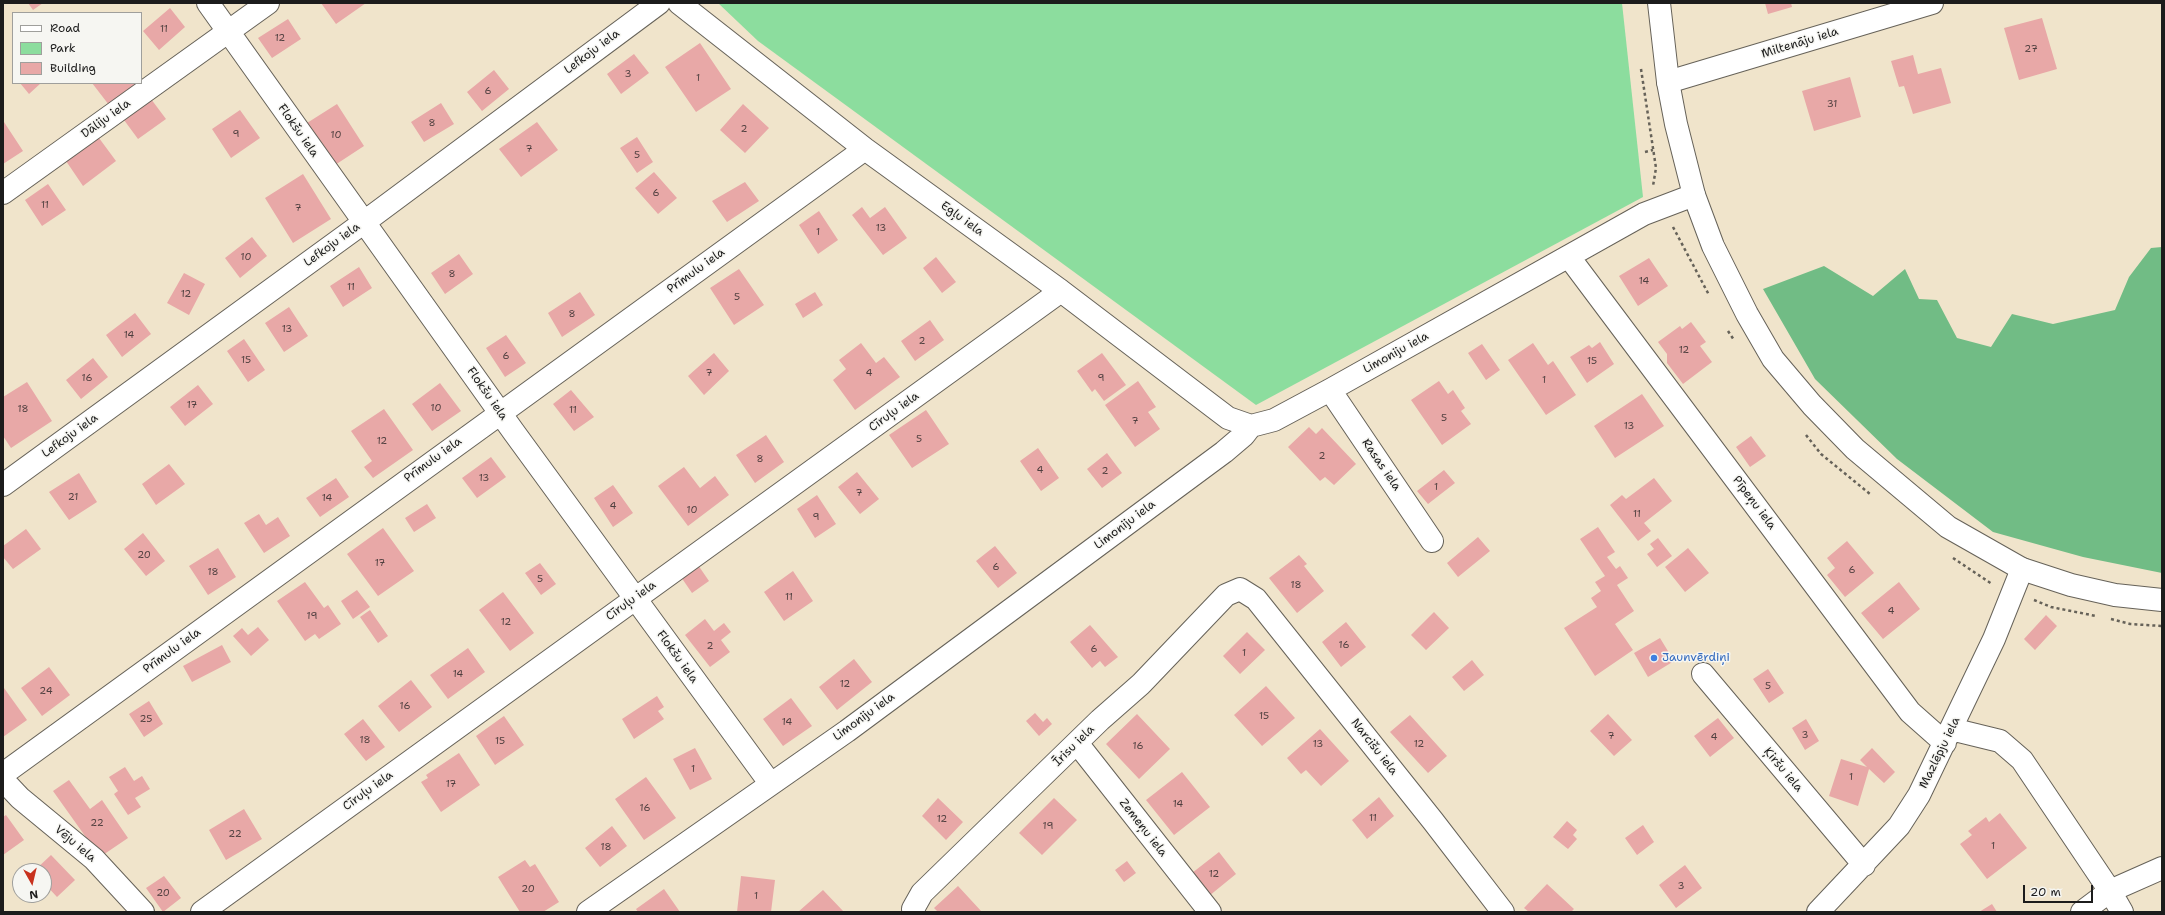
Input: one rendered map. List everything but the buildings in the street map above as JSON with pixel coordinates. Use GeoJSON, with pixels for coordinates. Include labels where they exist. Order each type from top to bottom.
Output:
{"type":"FeatureCollection","features":[{"type":"Feature","properties":{"kind":"street","name":"Flokšu iela"},"geometry":{"type":"LineString","coordinates":[[208,3],[363,223],[634,598],[770,783]]}},
{"type":"Feature","properties":{"kind":"street","name":"Dāliju iela"},"geometry":{"type":"LineString","coordinates":[[3,193],[228,30],[268,3]]}},
{"type":"Feature","properties":{"kind":"street","name":"Lefkoju iela"},"geometry":{"type":"LineString","coordinates":[[3,484],[363,223],[659,3]]}},
{"type":"Feature","properties":{"kind":"street","name":"Egļu iela"},"geometry":{"type":"LineString","coordinates":[[679,3],[865,149],[1061,291],[1228,418],[1251,426]]}},
{"type":"Feature","properties":{"kind":"street"},"geometry":{"type":"LineString","coordinates":[[1659,3],[1668,82],[1676,124],[1694,195],[1713,246],[1747,314],[1773,359],[1812,405],[1855,449],[1948,526],[2022,569],[2071,585],[2108,593],[2162,600]]}},
{"type":"Feature","properties":{"kind":"street","name":"Miltenāju iela"},"geometry":{"type":"LineString","coordinates":[[1668,82],[1932,3]]}},
{"type":"Feature","properties":{"kind":"street","name":"Prīmulu iela"},"geometry":{"type":"LineString","coordinates":[[3,774],[500,412],[865,149]]}},
{"type":"Feature","properties":{"kind":"street","name":"Limoniju iela"},"geometry":{"type":"LineString","coordinates":[[588,912],[770,783],[847,731],[1224,452],[1244,435],[1251,426],[1274,420],[1330,390],[1658,207],[1694,195]]}},
{"type":"Feature","properties":{"kind":"street","name":"Pīpeņu iela"},"geometry":{"type":"LineString","coordinates":[[1569,257],[1910,712],[1948,736]]}},
{"type":"Feature","properties":{"kind":"street","name":"Cīruļu iela"},"geometry":{"type":"LineString","coordinates":[[202,912],[634,598],[1061,291]]}},
{"type":"Feature","properties":{"kind":"street","name":"Rasas iela"},"geometry":{"type":"LineString","coordinates":[[1330,390],[1432,541]]}},
{"type":"Feature","properties":{"kind":"street","name":"Mazlēpju iela"},"geometry":{"type":"LineString","coordinates":[[1818,912],[1864,865],[1899,826],[1919,796],[1994,639],[2022,569]]}},
{"type":"Feature","properties":{"kind":"street","name":"Īrisu iela"},"geometry":{"type":"LineString","coordinates":[[914,911],[922,893],[1141,684],[1226,595],[1240,589]]}},
{"type":"Feature","properties":{"kind":"street","name":"Narcišu iela"},"geometry":{"type":"LineString","coordinates":[[1240,589],[1256,599],[1433,821],[1503,912]]}},
{"type":"Feature","properties":{"kind":"street","name":"Ķiršu iela"},"geometry":{"type":"LineString","coordinates":[[1703,674],[1864,865]]}},
{"type":"Feature","properties":{"kind":"street"},"geometry":{"type":"LineString","coordinates":[[1948,736],[2000,741],[2022,760],[2110,891],[2122,912]]}},
{"type":"Feature","properties":{"kind":"street","name":"Zemeņu iela"},"geometry":{"type":"LineString","coordinates":[[1077,744],[1210,912]]}},
{"type":"Feature","properties":{"kind":"street","name":"Vēju iela"},"geometry":{"type":"LineString","coordinates":[[3,780],[20,798],[94,859],[143,912]]}},
{"type":"Feature","properties":{"kind":"street"},"geometry":{"type":"LineString","coordinates":[[2082,912],[2110,891],[2162,868]]}},
{"type":"Feature","properties":{"kind":"path"},"geometry":{"type":"LineString","coordinates":[[1641,65],[1656,168],[1653,186],[1658,207]]}},
{"type":"Feature","properties":{"kind":"path"},"geometry":{"type":"LineString","coordinates":[[1644,152],[1653,150]]}},
{"type":"Feature","properties":{"kind":"green space"},"geometry":{"type":"Polygon","coordinates":[[[718,3],[1622,3],[1643,197],[1256,405],[758,41],[718,3]]]}},
{"type":"Feature","properties":{"kind":"green space"},"geometry":{"type":"Polygon","coordinates":[[[2162,247],[2162,573],[2083,557],[1993,532],[1897,459],[1815,379],[1763,289],[1824,266],[1873,296],[1905,269],[1919,299],[1937,300],[1957,338],[1991,347],[2012,314],[2053,324],[2115,310],[2129,277],[2151,248],[2162,247]]]}},
{"type":"Feature","properties":{"kind":"place","name":"Jaunvērdiņi"},"geometry":{"type":"Point","coordinates":[1654,658]}}]}
